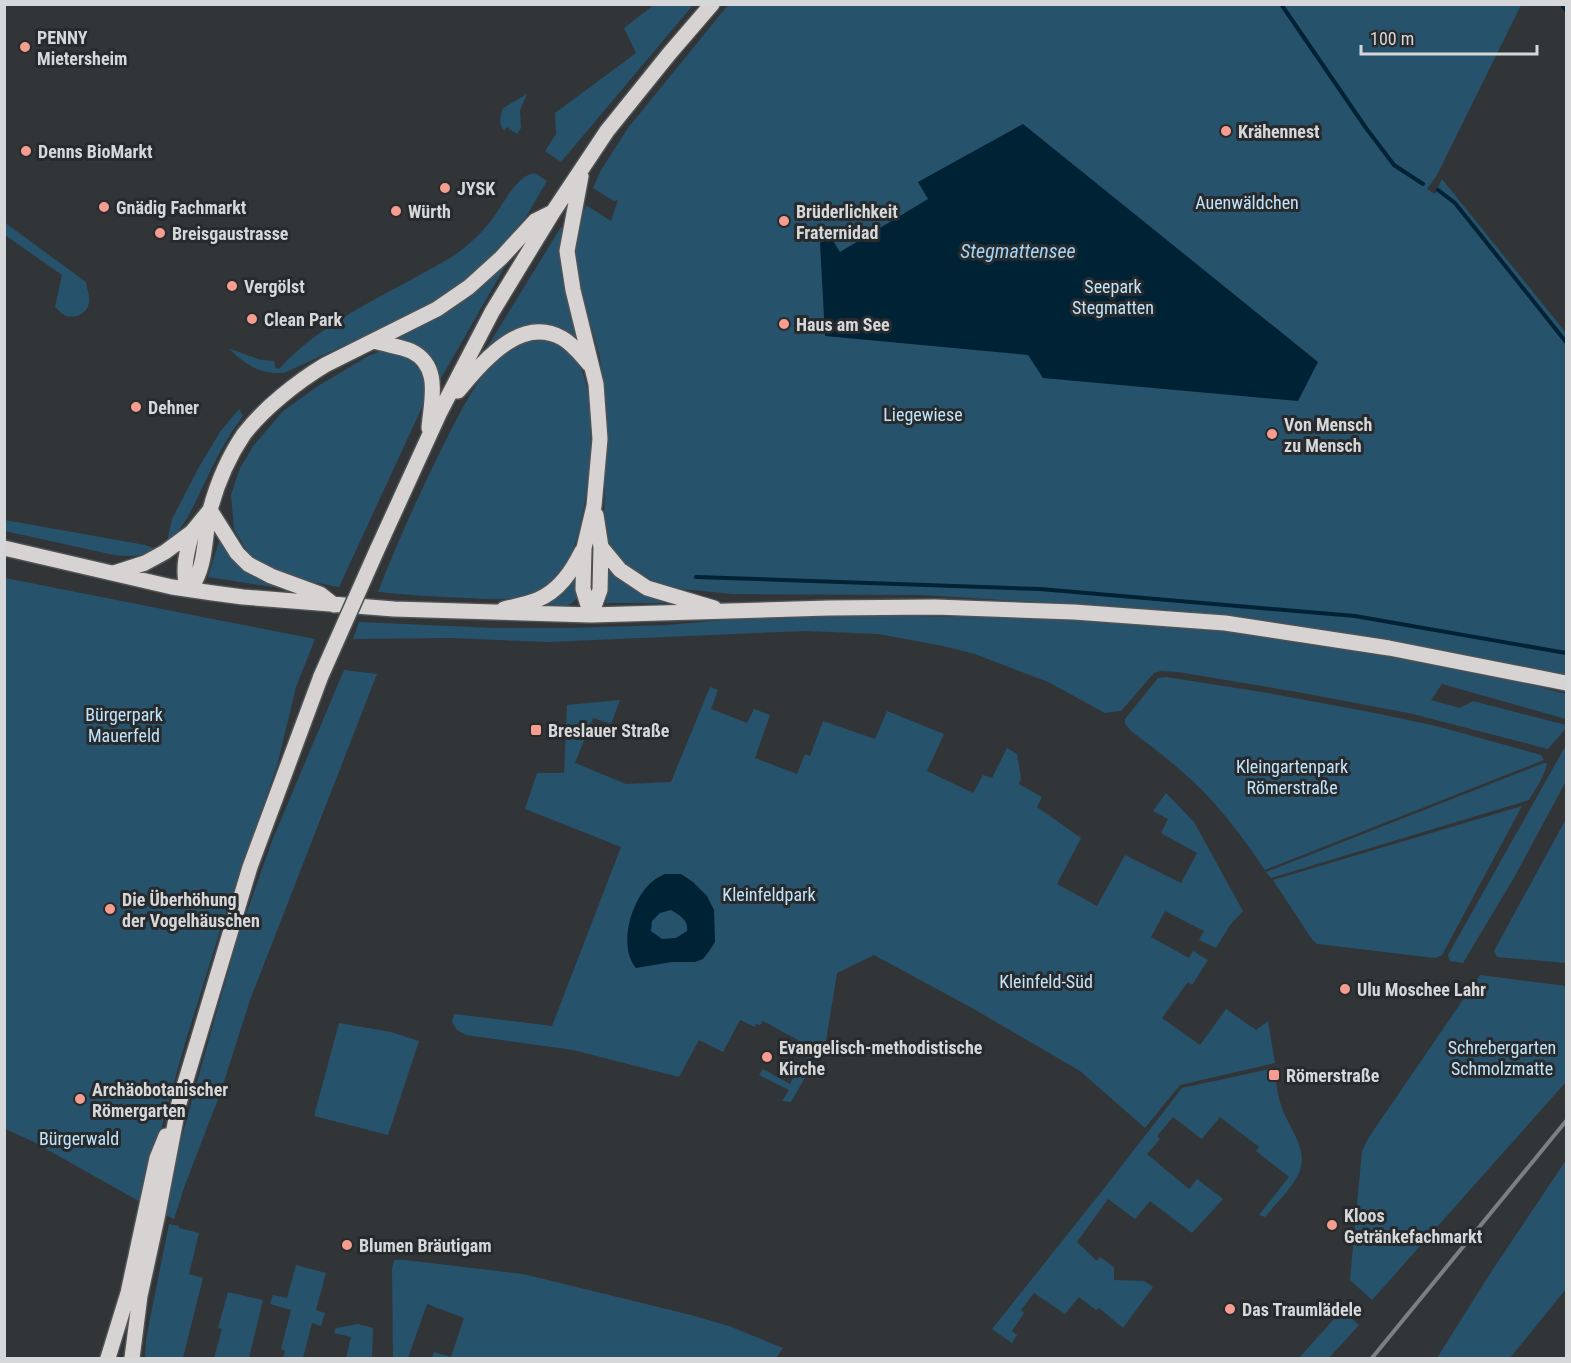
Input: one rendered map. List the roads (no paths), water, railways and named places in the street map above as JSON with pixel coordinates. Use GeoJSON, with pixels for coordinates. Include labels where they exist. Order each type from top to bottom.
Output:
{"type":"FeatureCollection","features":[{"type":"Feature","properties":{"kind":"main road"},"geometry":{"type":"LineString","coordinates":[[108,1359],[128,1293],[157,1158],[179,1103],[250,867],[321,676],[377,550],[440,412],[492,312],[607,131],[712,4]]}},
{"type":"Feature","properties":{"kind":"main road"},"geometry":{"type":"LineString","coordinates":[[585,164],[567,251],[573,290],[596,384],[600,440],[594,506],[584,548],[584,589],[591,615]]}},
{"type":"Feature","properties":{"kind":"main road"},"geometry":{"type":"LineString","coordinates":[[187,589],[196,579],[210,510],[224,470],[244,435],[257,420],[308,375],[437,309],[469,287],[501,258],[535,221],[556,209]]}},
{"type":"Feature","properties":{"kind":"main road"},"geometry":{"type":"LineString","coordinates":[[440,412],[483,362],[502,346],[523,335],[543,332],[562,338],[573,346],[591,367]]}},
{"type":"Feature","properties":{"kind":"main road"},"geometry":{"type":"LineString","coordinates":[[374,341],[412,351],[429,368],[433,377],[428,437]]}},
{"type":"Feature","properties":{"kind":"main road"},"geometry":{"type":"LineString","coordinates":[[591,615],[600,590],[601,547],[594,506]]}},
{"type":"Feature","properties":{"kind":"main road"},"geometry":{"type":"LineString","coordinates":[[111,573],[146,564],[165,552],[192,532],[210,510]]}},
{"type":"Feature","properties":{"kind":"main road"},"geometry":{"type":"LineString","coordinates":[[210,510],[237,553],[248,564],[271,576],[320,594],[334,605]]}},
{"type":"Feature","properties":{"kind":"main road"},"geometry":{"type":"LineString","coordinates":[[187,589],[184,576],[185,561],[192,532]]}},
{"type":"Feature","properties":{"kind":"main road"},"geometry":{"type":"LineString","coordinates":[[601,547],[620,570],[647,588],[725,611]]}},
{"type":"Feature","properties":{"kind":"main road"},"geometry":{"type":"LineString","coordinates":[[4,548],[187,589],[243,597],[394,609],[591,615],[934,607],[1074,612],[1224,623],[1389,648],[1566,683]]}},
{"type":"Feature","properties":{"kind":"main road"},"geometry":{"type":"LineString","coordinates":[[487,613],[538,600],[560,585],[574,567],[584,548]]}},
{"type":"Feature","properties":{"kind":"main road"},"geometry":{"type":"LineString","coordinates":[[132,1359],[140,1296],[179,1103]]}},
{"type":"Feature","properties":{"kind":"water","name":"Stegmattensee"},"geometry":{"type":"Polygon","coordinates":[[[1023,124],[1318,362],[1298,401],[1043,378],[1028,355],[825,336],[820,243],[830,236],[840,252],[928,199],[918,182],[1023,124]]]}},
{"type":"Feature","properties":{"kind":"water"},"geometry":{"type":"Polygon","coordinates":[[[665,874],[681,874],[707,896],[714,910],[715,942],[703,959],[695,962],[672,962],[636,968],[630,959],[627,935],[633,910],[645,888],[665,874]],[[671,910],[660,913],[652,921],[651,931],[662,939],[676,938],[687,931],[685,921],[671,910]]]}},
{"type":"Feature","properties":{"kind":"waterway"},"geometry":{"type":"LineString","coordinates":[[1281,4],[1394,165],[1423,184]]}},
{"type":"Feature","properties":{"kind":"waterway"},"geometry":{"type":"LineString","coordinates":[[1561,4],[1566,10]]}},
{"type":"Feature","properties":{"kind":"waterway"},"geometry":{"type":"LineString","coordinates":[[1438,190],[1455,203],[1566,342]]}},
{"type":"Feature","properties":{"kind":"waterway"},"geometry":{"type":"LineString","coordinates":[[696,577],[1040,589],[1355,616],[1566,653]]}},
{"type":"Feature","properties":{"kind":"railway"},"geometry":{"type":"LineString","coordinates":[[1372,1358],[1566,1121]]}},
{"type":"Feature","properties":{"kind":"place","name":"PENNY Mietersheim"},"geometry":{"type":"Point","coordinates":[25,47]}},
{"type":"Feature","properties":{"kind":"place","name":"Krähennest"},"geometry":{"type":"Point","coordinates":[1226,131]}},
{"type":"Feature","properties":{"kind":"place","name":"Denns BioMarkt"},"geometry":{"type":"Point","coordinates":[26,151]}},
{"type":"Feature","properties":{"kind":"place","name":"JYSK"},"geometry":{"type":"Point","coordinates":[445,188]}},
{"type":"Feature","properties":{"kind":"place","name":"Gnädig Fachmarkt"},"geometry":{"type":"Point","coordinates":[104,207]}},
{"type":"Feature","properties":{"kind":"place","name":"Würth"},"geometry":{"type":"Point","coordinates":[396,211]}},
{"type":"Feature","properties":{"kind":"place","name":"Brüderlichkeit Fraternidad"},"geometry":{"type":"Point","coordinates":[784,221]}},
{"type":"Feature","properties":{"kind":"place","name":"Breisgaustrasse"},"geometry":{"type":"Point","coordinates":[160,233]}},
{"type":"Feature","properties":{"kind":"place","name":"Vergölst"},"geometry":{"type":"Point","coordinates":[232,286]}},
{"type":"Feature","properties":{"kind":"place","name":"Clean Park"},"geometry":{"type":"Point","coordinates":[252,319]}},
{"type":"Feature","properties":{"kind":"place","name":"Haus am See"},"geometry":{"type":"Point","coordinates":[784,324]}},
{"type":"Feature","properties":{"kind":"place","name":"Dehner"},"geometry":{"type":"Point","coordinates":[136,407]}},
{"type":"Feature","properties":{"kind":"place","name":"Von Mensch zu Mensch"},"geometry":{"type":"Point","coordinates":[1272,434]}},
{"type":"Feature","properties":{"kind":"place","name":"Breslauer Straße"},"geometry":{"type":"Point","coordinates":[536,730]}},
{"type":"Feature","properties":{"kind":"place","name":"Die Überhöhung der Vogelhäuschen"},"geometry":{"type":"Point","coordinates":[110,909]}},
{"type":"Feature","properties":{"kind":"place","name":"Ulu Moschee Lahr"},"geometry":{"type":"Point","coordinates":[1345,989]}},
{"type":"Feature","properties":{"kind":"place","name":"Evangelisch-methodistische Kirche"},"geometry":{"type":"Point","coordinates":[767,1057]}},
{"type":"Feature","properties":{"kind":"place","name":"Römerstraße"},"geometry":{"type":"Point","coordinates":[1274,1075]}},
{"type":"Feature","properties":{"kind":"place","name":"Archäobotanischer Römergarten"},"geometry":{"type":"Point","coordinates":[80,1099]}},
{"type":"Feature","properties":{"kind":"place","name":"Kloos Getränkefachmarkt"},"geometry":{"type":"Point","coordinates":[1332,1225]}},
{"type":"Feature","properties":{"kind":"place","name":"Blumen Bräutigam"},"geometry":{"type":"Point","coordinates":[347,1245]}},
{"type":"Feature","properties":{"kind":"place","name":"Das Traumlädele"},"geometry":{"type":"Point","coordinates":[1230,1309]}},
{"type":"Feature","properties":{"kind":"park label","name":"Auenwäldchen"},"geometry":{"type":"Point","coordinates":[1247,202]}},
{"type":"Feature","properties":{"kind":"park label","name":"Seepark Stegmatten"},"geometry":{"type":"Point","coordinates":[1113,296]}},
{"type":"Feature","properties":{"kind":"park label","name":"Liegewiese"},"geometry":{"type":"Point","coordinates":[923,414]}},
{"type":"Feature","properties":{"kind":"park label","name":"Bürgerpark Mauerfeld"},"geometry":{"type":"Point","coordinates":[124,724]}},
{"type":"Feature","properties":{"kind":"park label","name":"Kleingartenpark Römerstraße"},"geometry":{"type":"Point","coordinates":[1292,776]}},
{"type":"Feature","properties":{"kind":"park label","name":"Kleinfeldpark"},"geometry":{"type":"Point","coordinates":[769,894]}},
{"type":"Feature","properties":{"kind":"park label","name":"Kleinfeld-Süd"},"geometry":{"type":"Point","coordinates":[1046,981]}},
{"type":"Feature","properties":{"kind":"park label","name":"Schrebergarten Schmolzmatte"},"geometry":{"type":"Point","coordinates":[1502,1057]}},
{"type":"Feature","properties":{"kind":"park label","name":"Bürgerwald"},"geometry":{"type":"Point","coordinates":[79,1138]}}]}
